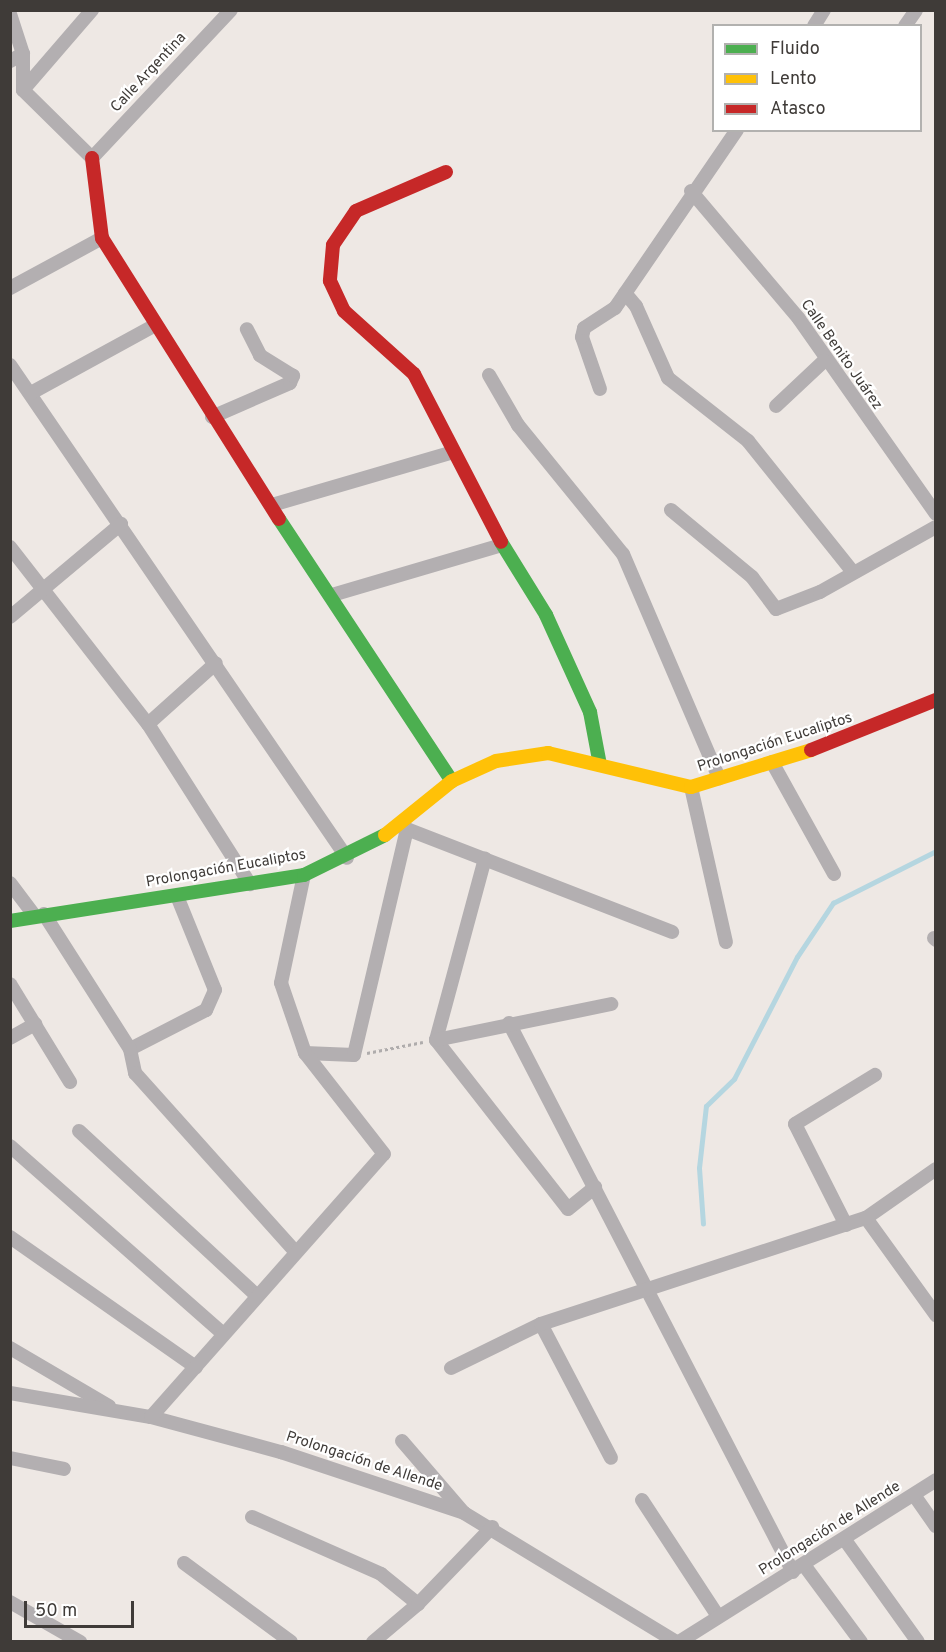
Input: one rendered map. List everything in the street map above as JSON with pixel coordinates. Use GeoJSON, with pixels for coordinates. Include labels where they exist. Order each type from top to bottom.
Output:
{"type":"FeatureCollection","features":[{"type":"Feature","properties":{"kind":"street"},"geometry":{"type":"LineString","coordinates":[[23,90],[92,10]]}},
{"type":"Feature","properties":{"kind":"street","name":"Calle Argentina"},"geometry":{"type":"LineString","coordinates":[[92,158],[231,10]]}},
{"type":"Feature","properties":{"kind":"street"},"geometry":{"type":"LineString","coordinates":[[815,24],[824,10]]}},
{"type":"Feature","properties":{"kind":"street"},"geometry":{"type":"LineString","coordinates":[[906,24],[916,10]]}},
{"type":"Feature","properties":{"kind":"street"},"geometry":{"type":"LineString","coordinates":[[10,14],[23,90],[92,158],[102,238],[212,417],[332,595],[452,781]]}},
{"type":"Feature","properties":{"kind":"street"},"geometry":{"type":"LineString","coordinates":[[600,389],[585,348],[584,328],[615,308],[691,191],[735,132]]}},
{"type":"Feature","properties":{"kind":"street"},"geometry":{"type":"LineString","coordinates":[[446,172],[356,211],[333,245],[330,281],[344,311],[417,381],[502,545],[546,615],[590,712],[600,765]]}},
{"type":"Feature","properties":{"kind":"street","name":"Calle Benito Juárez"},"geometry":{"type":"LineString","coordinates":[[691,191],[799,319],[824,361],[936,514]]}},
{"type":"Feature","properties":{"kind":"street"},"geometry":{"type":"LineString","coordinates":[[10,288],[102,238]]}},
{"type":"Feature","properties":{"kind":"street"},"geometry":{"type":"LineString","coordinates":[[625,293],[636,306],[668,378],[748,441],[852,571]]}},
{"type":"Feature","properties":{"kind":"street"},"geometry":{"type":"LineString","coordinates":[[31,393],[155,325]]}},
{"type":"Feature","properties":{"kind":"street"},"geometry":{"type":"LineString","coordinates":[[212,417],[290,383],[293,376],[260,355],[247,329]]}},
{"type":"Feature","properties":{"kind":"street"},"geometry":{"type":"LineString","coordinates":[[776,406],[824,361]]}},
{"type":"Feature","properties":{"kind":"street"},"geometry":{"type":"LineString","coordinates":[[10,365],[121,524],[347,858]]}},
{"type":"Feature","properties":{"kind":"street"},"geometry":{"type":"LineString","coordinates":[[489,375],[518,425],[622,554],[719,778]]}},
{"type":"Feature","properties":{"kind":"street"},"geometry":{"type":"LineString","coordinates":[[272,505],[453,452]]}},
{"type":"Feature","properties":{"kind":"street"},"geometry":{"type":"LineString","coordinates":[[671,510],[752,577],[772,606],[782,608],[936,527]]}},
{"type":"Feature","properties":{"kind":"street"},"geometry":{"type":"LineString","coordinates":[[10,617],[121,524]]}},
{"type":"Feature","properties":{"kind":"street"},"geometry":{"type":"LineString","coordinates":[[332,595],[502,545]]}},
{"type":"Feature","properties":{"kind":"street"},"geometry":{"type":"LineString","coordinates":[[10,547],[148,724],[250,884]]}},
{"type":"Feature","properties":{"kind":"street"},"geometry":{"type":"LineString","coordinates":[[148,724],[216,663]]}},
{"type":"Feature","properties":{"kind":"street","name":"Prolongación Eucaliptos"},"geometry":{"type":"LineString","coordinates":[[10,921],[39,914],[177,896],[304,875],[347,858],[403,828],[452,781],[496,761],[548,753],[691,787],[848,739],[936,700]]}},
{"type":"Feature","properties":{"kind":"street"},"geometry":{"type":"LineString","coordinates":[[772,762],[834,874]]}},
{"type":"Feature","properties":{"kind":"street"},"geometry":{"type":"LineString","coordinates":[[691,787],[726,942]]}},
{"type":"Feature","properties":{"kind":"street"},"geometry":{"type":"LineString","coordinates":[[305,1053],[354,1055],[403,828],[672,932]]}},
{"type":"Feature","properties":{"kind":"street"},"geometry":{"type":"LineString","coordinates":[[436,1040],[485,859]]}},
{"type":"Feature","properties":{"kind":"street"},"geometry":{"type":"LineString","coordinates":[[151,1417],[294,1250],[384,1154],[305,1053],[281,983],[304,875]]}},
{"type":"Feature","properties":{"kind":"street"},"geometry":{"type":"LineString","coordinates":[[10,883],[39,914],[130,1049],[135,1073],[294,1250]]}},
{"type":"Feature","properties":{"kind":"street"},"geometry":{"type":"LineString","coordinates":[[130,1049],[207,1010],[215,990],[177,896]]}},
{"type":"Feature","properties":{"kind":"street"},"geometry":{"type":"LineString","coordinates":[[10,984],[70,1082]]}},
{"type":"Feature","properties":{"kind":"street"},"geometry":{"type":"LineString","coordinates":[[436,1040],[509,1023],[611,1004]]}},
{"type":"Feature","properties":{"kind":"street"},"geometry":{"type":"LineString","coordinates":[[509,1023],[645,1290],[799,1569],[861,1641]]}},
{"type":"Feature","properties":{"kind":"street"},"geometry":{"type":"LineString","coordinates":[[10,1038],[35,1024]]}},
{"type":"Feature","properties":{"kind":"street"},"geometry":{"type":"LineString","coordinates":[[436,1040],[568,1209],[594,1187]]}},
{"type":"Feature","properties":{"kind":"street"},"geometry":{"type":"LineString","coordinates":[[846,1225],[795,1124],[875,1075]]}},
{"type":"Feature","properties":{"kind":"street"},"geometry":{"type":"LineString","coordinates":[[79,1131],[256,1295]]}},
{"type":"Feature","properties":{"kind":"street"},"geometry":{"type":"LineString","coordinates":[[10,1146],[223,1334]]}},
{"type":"Feature","properties":{"kind":"street"},"geometry":{"type":"LineString","coordinates":[[451,1368],[541,1324],[866,1218],[936,1169]]}},
{"type":"Feature","properties":{"kind":"street"},"geometry":{"type":"LineString","coordinates":[[866,1218],[936,1315]]}},
{"type":"Feature","properties":{"kind":"street"},"geometry":{"type":"LineString","coordinates":[[10,1237],[196,1367]]}},
{"type":"Feature","properties":{"kind":"street"},"geometry":{"type":"LineString","coordinates":[[541,1324],[611,1458]]}},
{"type":"Feature","properties":{"kind":"street"},"geometry":{"type":"LineString","coordinates":[[10,1348],[116,1410]]}},
{"type":"Feature","properties":{"kind":"street","name":"Prolongación de Allende"},"geometry":{"type":"LineString","coordinates":[[10,1393],[151,1417],[281,1452],[464,1513],[492,1527],[677,1641],[799,1569],[936,1480]]}},
{"type":"Feature","properties":{"kind":"street"},"geometry":{"type":"LineString","coordinates":[[402,1441],[464,1513]]}},
{"type":"Feature","properties":{"kind":"street"},"geometry":{"type":"LineString","coordinates":[[10,1458],[64,1469]]}},
{"type":"Feature","properties":{"kind":"street"},"geometry":{"type":"LineString","coordinates":[[914,1495],[936,1526]]}},
{"type":"Feature","properties":{"kind":"street"},"geometry":{"type":"LineString","coordinates":[[642,1500],[718,1616]]}},
{"type":"Feature","properties":{"kind":"street"},"geometry":{"type":"LineString","coordinates":[[252,1517],[381,1574],[418,1604]]}},
{"type":"Feature","properties":{"kind":"street"},"geometry":{"type":"LineString","coordinates":[[372,1641],[418,1604],[492,1527]]}},
{"type":"Feature","properties":{"kind":"street"},"geometry":{"type":"LineString","coordinates":[[845,1540],[918,1641]]}},
{"type":"Feature","properties":{"kind":"street"},"geometry":{"type":"LineString","coordinates":[[184,1563],[291,1641]]}},
{"type":"Feature","properties":{"kind":"street"},"geometry":{"type":"LineString","coordinates":[[10,1602],[80,1641]]}},
{"type":"Feature","properties":{"kind":"path"},"geometry":{"type":"LineString","coordinates":[[354,1055],[436,1040]]}},
{"type":"Feature","properties":{"kind":"waterway"},"geometry":{"type":"LineString","coordinates":[[703,1224],[699,1168],[706,1106],[734,1079],[797,957],[833,903],[936,851]]}},
{"type":"Feature","properties":{"kind":"traffic: fast"},"geometry":{"type":"LineString","coordinates":[[279,519],[452,781]]}},
{"type":"Feature","properties":{"kind":"traffic: fast"},"geometry":{"type":"LineString","coordinates":[[501,542],[546,615],[590,712],[600,765]]}},
{"type":"Feature","properties":{"kind":"traffic: fast"},"geometry":{"type":"LineString","coordinates":[[10,921],[304,875],[385,835]]}},
{"type":"Feature","properties":{"kind":"traffic: slow"},"geometry":{"type":"LineString","coordinates":[[385,835],[452,781],[496,761],[548,753],[691,787],[811,750]]}},
{"type":"Feature","properties":{"kind":"traffic: jam"},"geometry":{"type":"LineString","coordinates":[[92,158],[102,238],[279,519]]}},
{"type":"Feature","properties":{"kind":"traffic: jam"},"geometry":{"type":"LineString","coordinates":[[446,172],[356,211],[333,245],[330,281],[344,311],[414,374],[501,542]]}},
{"type":"Feature","properties":{"kind":"traffic: jam"},"geometry":{"type":"LineString","coordinates":[[811,750],[936,700]]}}]}
